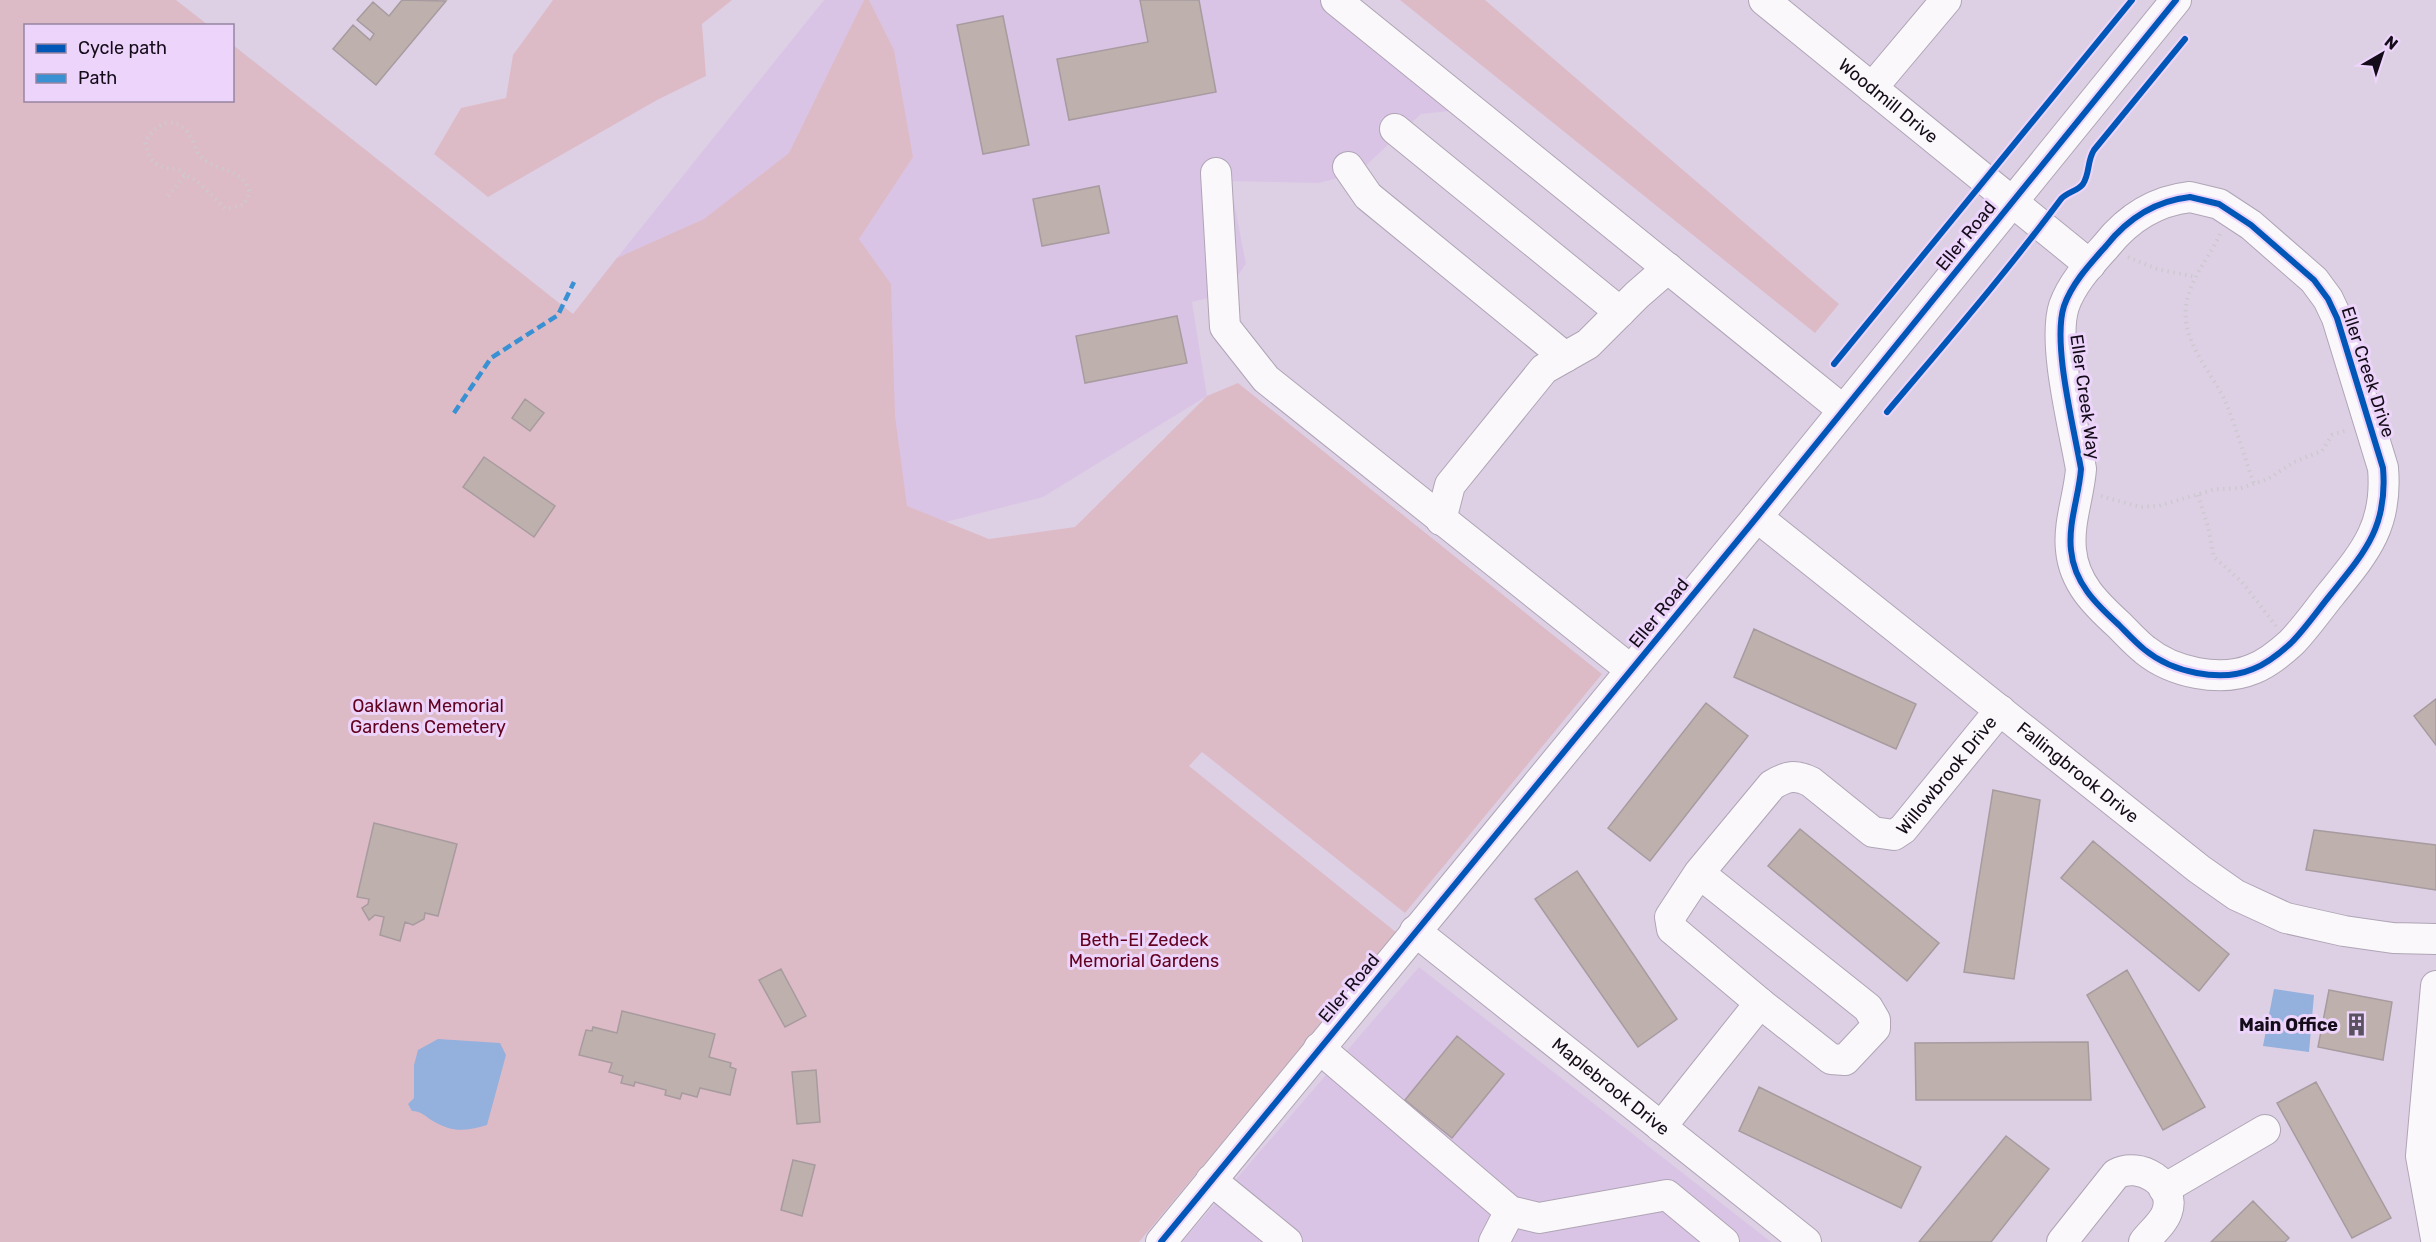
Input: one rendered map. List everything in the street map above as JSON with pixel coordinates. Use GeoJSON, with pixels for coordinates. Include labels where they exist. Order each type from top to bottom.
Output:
{"type":"FeatureCollection","features":[{"type":"Feature","properties":{"kind":"street"},"geometry":{"type":"LineString","coordinates":[[1336,0],[1843,410]]}},
{"type":"Feature","properties":{"kind":"street","name":"Woodmill Drive"},"geometry":{"type":"LineString","coordinates":[[1764,0],[2013,203]]}},
{"type":"Feature","properties":{"kind":"street"},"geometry":{"type":"LineString","coordinates":[[1872,88],[1946,0]]}},
{"type":"Feature","properties":{"kind":"street","name":"Eller Road"},"geometry":{"type":"LineString","coordinates":[[1161,1242],[1318,1048],[1632,670],[2176,0]]}},
{"type":"Feature","properties":{"kind":"street"},"geometry":{"type":"LineString","coordinates":[[1395,129],[1620,312]]}},
{"type":"Feature","properties":{"kind":"street"},"geometry":{"type":"LineString","coordinates":[[1348,167],[1368,195],[1565,357]]}},
{"type":"Feature","properties":{"kind":"street"},"geometry":{"type":"LineString","coordinates":[[1216,173],[1225,327],[1266,379],[1632,670]]}},
{"type":"Feature","properties":{"kind":"street","name":"Eller Creek Drive"},"geometry":{"type":"LineString","coordinates":[[2098,254],[2119,229],[2136,216],[2171,199],[2190,197],[2205,199],[2236,214],[2314,280],[2328,298],[2337,318],[2383,468],[2385,487],[2383,508],[2374,535],[2347,574],[2287,646]]}},
{"type":"Feature","properties":{"kind":"street"},"geometry":{"type":"LineString","coordinates":[[2013,203],[2098,254]]}},
{"type":"Feature","properties":{"kind":"street","name":"Eller Creek Way"},"geometry":{"type":"LineString","coordinates":[[2098,254],[2073,287],[2064,305],[2060,322],[2059,339],[2081,469],[2080,490],[2071,528],[2071,551],[2076,574],[2092,600],[2146,651],[2179,668],[2211,675],[2252,670],[2287,646]]}},
{"type":"Feature","properties":{"kind":"street"},"geometry":{"type":"LineString","coordinates":[[1441,520],[1450,485],[1544,369],[1588,344],[1668,268]]}},
{"type":"Feature","properties":{"kind":"street","name":"Fallingbrook Drive"},"geometry":{"type":"LineString","coordinates":[[1757,517],[2199,869],[2236,895],[2286,918],[2344,931],[2393,938],[2436,939]]}},
{"type":"Feature","properties":{"kind":"street","name":"Willowbrook Drive"},"geometry":{"type":"LineString","coordinates":[[1699,873],[1868,1008],[1875,1020],[1875,1028],[1845,1060],[1832,1059],[1760,1003],[1672,929],[1669,924],[1670,917],[1699,873],[1772,784],[1786,776],[1799,777],[1811,782],[1873,831],[1894,835],[1903,829],[2000,710]]}},
{"type":"Feature","properties":{"kind":"street","name":"Maplebrook Drive"},"geometry":{"type":"LineString","coordinates":[[1415,931],[1806,1242]]}},
{"type":"Feature","properties":{"kind":"street"},"geometry":{"type":"LineString","coordinates":[[2436,986],[2421,1156],[2436,1239]]}},
{"type":"Feature","properties":{"kind":"street"},"geometry":{"type":"LineString","coordinates":[[1661,1127],[1760,1003]]}},
{"type":"Feature","properties":{"kind":"street"},"geometry":{"type":"LineString","coordinates":[[1318,1048],[1510,1211],[1539,1218],[1667,1195],[1708,1239]]}},
{"type":"Feature","properties":{"kind":"street"},"geometry":{"type":"LineString","coordinates":[[2164,1189],[2265,1130]]}},
{"type":"Feature","properties":{"kind":"street"},"geometry":{"type":"LineString","coordinates":[[2062,1242],[2116,1174],[2126,1169],[2140,1170],[2160,1182],[2169,1203],[2167,1213],[2144,1242]]}},
{"type":"Feature","properties":{"kind":"street"},"geometry":{"type":"LineString","coordinates":[[1211,1180],[1287,1242]]}},
{"type":"Feature","properties":{"kind":"street"},"geometry":{"type":"LineString","coordinates":[[1494,1242],[1510,1211]]}},
{"type":"Feature","properties":{"kind":"path"},"geometry":{"type":"LineString","coordinates":[[174,122],[185,130],[193,141],[198,155],[223,170],[239,174],[248,183],[250,194],[243,205],[226,209],[197,180],[185,175],[178,169],[155,165],[148,155],[145,142],[151,131],[161,124],[174,122]]}},
{"type":"Feature","properties":{"kind":"path"},"geometry":{"type":"LineString","coordinates":[[168,196],[185,175]]}},
{"type":"Feature","properties":{"kind":"path"},"geometry":{"type":"LineString","coordinates":[[2236,214],[2221,233],[2196,277],[2187,300],[2186,312],[2192,344],[2227,406],[2254,484]]}},
{"type":"Feature","properties":{"kind":"path"},"geometry":{"type":"LineString","coordinates":[[2098,254],[2134,260],[2157,269],[2196,277]]}},
{"type":"Feature","properties":{"kind":"path"},"geometry":{"type":"LineString","coordinates":[[2080,490],[2140,507],[2158,506],[2254,484],[2268,479],[2294,462],[2322,451],[2332,435],[2368,424]]}},
{"type":"Feature","properties":{"kind":"path"},"geometry":{"type":"LineString","coordinates":[[2198,495],[2214,557],[2242,582],[2287,646]]}},
{"type":"Feature","properties":{"kind":"shaded area"},"geometry":{"type":"Polygon","coordinates":[[[824,0],[1324,0],[1460,110],[1421,114],[1358,173],[1319,183],[1230,181],[1246,264],[1225,294],[1192,302],[1207,396],[1043,497],[899,534],[592,289],[824,0]]]}},
{"type":"Feature","properties":{"kind":"shaded area"},"geometry":{"type":"Polygon","coordinates":[[[1419,967],[1771,1242],[1182,1242],[1419,967]]]}},
{"type":"Feature","properties":{"kind":"green space","name":"Oaklawn Memorial Gardens Cemetery"},"geometry":{"type":"Polygon","coordinates":[[[0,0],[176,0],[207,24],[24,24],[24,102],[234,102],[234,46],[573,314],[617,258],[704,219],[789,153],[864,0],[869,0],[894,50],[913,157],[859,239],[891,284],[895,416],[907,506],[989,539],[1075,527],[1207,396],[1238,383],[1602,674],[1405,913],[1202,752],[1189,766],[1397,933],[1139,1242],[0,1242],[0,0]]]}},
{"type":"Feature","properties":{"kind":"green space"},"geometry":{"type":"Polygon","coordinates":[[[553,0],[732,0],[702,24],[706,76],[657,100],[488,197],[434,154],[461,108],[506,98],[513,55],[553,0]]]}},
{"type":"Feature","properties":{"kind":"green space"},"geometry":{"type":"Polygon","coordinates":[[[1400,0],[1485,0],[1839,304],[1815,333],[1400,0]]]}},
{"type":"Feature","properties":{"kind":"water"},"geometry":{"type":"Polygon","coordinates":[[[2274,989],[2314,995],[2309,1052],[2263,1046],[2274,989]]]}},
{"type":"Feature","properties":{"kind":"water"},"geometry":{"type":"Polygon","coordinates":[[[438,1039],[500,1043],[506,1055],[487,1125],[466,1130],[447,1128],[421,1113],[412,1111],[408,1104],[414,1098],[414,1065],[418,1050],[438,1039]]]}},
{"type":"Feature","properties":{"kind":"building"},"geometry":{"type":"Polygon","coordinates":[[[402,0],[446,1],[376,85],[333,49],[353,25],[370,40],[374,34],[357,20],[373,2],[389,16],[402,0]]]}},
{"type":"Feature","properties":{"kind":"building"},"geometry":{"type":"Polygon","coordinates":[[[1140,0],[1199,0],[1216,92],[1069,120],[1057,59],[1148,42],[1140,0]]]}},
{"type":"Feature","properties":{"kind":"building"},"geometry":{"type":"Polygon","coordinates":[[[1003,16],[1029,145],[983,154],[957,25],[1003,16]]]}},
{"type":"Feature","properties":{"kind":"building"},"geometry":{"type":"Polygon","coordinates":[[[1099,186],[1109,233],[1042,246],[1033,199],[1099,186]]]}},
{"type":"Feature","properties":{"kind":"building"},"geometry":{"type":"Polygon","coordinates":[[[1177,316],[1187,363],[1085,383],[1076,336],[1177,316]]]}},
{"type":"Feature","properties":{"kind":"building"},"geometry":{"type":"Polygon","coordinates":[[[525,399],[544,413],[530,431],[512,418],[525,399]]]}},
{"type":"Feature","properties":{"kind":"building"},"geometry":{"type":"Polygon","coordinates":[[[484,457],[555,506],[534,537],[463,487],[484,457]]]}},
{"type":"Feature","properties":{"kind":"building"},"geometry":{"type":"Polygon","coordinates":[[[1754,629],[1916,704],[1896,749],[1734,677],[1754,629]]]}},
{"type":"Feature","properties":{"kind":"building"},"geometry":{"type":"Polygon","coordinates":[[[2436,699],[2436,745],[2414,716],[2436,699]]]}},
{"type":"Feature","properties":{"kind":"building"},"geometry":{"type":"Polygon","coordinates":[[[1706,703],[1748,736],[1650,861],[1608,828],[1706,703]]]}},
{"type":"Feature","properties":{"kind":"building"},"geometry":{"type":"Polygon","coordinates":[[[1993,790],[2040,800],[2014,979],[1964,972],[1993,790]]]}},
{"type":"Feature","properties":{"kind":"building"},"geometry":{"type":"Polygon","coordinates":[[[374,823],[457,844],[438,916],[425,913],[424,919],[413,925],[405,922],[400,941],[380,935],[384,917],[375,915],[369,920],[362,908],[368,904],[369,899],[357,897],[374,823]]]}},
{"type":"Feature","properties":{"kind":"building"},"geometry":{"type":"Polygon","coordinates":[[[1800,829],[1939,943],[1907,981],[1768,866],[1800,829]]]}},
{"type":"Feature","properties":{"kind":"building"},"geometry":{"type":"Polygon","coordinates":[[[2314,830],[2436,845],[2436,890],[2306,870],[2314,830]]]}},
{"type":"Feature","properties":{"kind":"building"},"geometry":{"type":"Polygon","coordinates":[[[2093,841],[2229,954],[2199,991],[2061,878],[2093,841]]]}},
{"type":"Feature","properties":{"kind":"building"},"geometry":{"type":"Polygon","coordinates":[[[1577,871],[1677,1019],[1638,1047],[1535,899],[1577,871]]]}},
{"type":"Feature","properties":{"kind":"building"},"geometry":{"type":"Polygon","coordinates":[[[781,969],[806,1016],[785,1027],[759,980],[781,969]]]}},
{"type":"Feature","properties":{"kind":"building"},"geometry":{"type":"Polygon","coordinates":[[[2127,970],[2205,1107],[2163,1130],[2087,995],[2127,970]]]}},
{"type":"Feature","properties":{"kind":"building","name":"Main Office"},"geometry":{"type":"Polygon","coordinates":[[[2329,990],[2392,1002],[2383,1060],[2318,1047],[2329,990]]]}},
{"type":"Feature","properties":{"kind":"building"},"geometry":{"type":"Polygon","coordinates":[[[622,1011],[715,1034],[709,1057],[731,1063],[730,1067],[736,1069],[730,1095],[700,1088],[697,1097],[682,1093],[680,1099],[665,1095],[666,1090],[635,1082],[634,1086],[621,1083],[623,1076],[609,1072],[612,1063],[579,1055],[586,1030],[592,1031],[593,1027],[617,1033],[622,1011]]]}},
{"type":"Feature","properties":{"kind":"building"},"geometry":{"type":"Polygon","coordinates":[[[1457,1036],[1504,1074],[1452,1138],[1405,1100],[1457,1036]]]}},
{"type":"Feature","properties":{"kind":"building"},"geometry":{"type":"Polygon","coordinates":[[[2088,1042],[2091,1100],[1916,1100],[1915,1043],[2088,1042]]]}},
{"type":"Feature","properties":{"kind":"building"},"geometry":{"type":"Polygon","coordinates":[[[816,1070],[820,1122],[797,1124],[792,1072],[816,1070]]]}},
{"type":"Feature","properties":{"kind":"building"},"geometry":{"type":"Polygon","coordinates":[[[2316,1082],[2391,1218],[2352,1238],[2277,1103],[2316,1082]]]}},
{"type":"Feature","properties":{"kind":"building"},"geometry":{"type":"Polygon","coordinates":[[[1759,1087],[1921,1167],[1901,1208],[1739,1131],[1759,1087]]]}},
{"type":"Feature","properties":{"kind":"building"},"geometry":{"type":"Polygon","coordinates":[[[2006,1136],[2049,1169],[1991,1242],[1919,1242],[2006,1136]]]}},
{"type":"Feature","properties":{"kind":"building"},"geometry":{"type":"Polygon","coordinates":[[[793,1160],[815,1165],[802,1216],[781,1210],[793,1160]]]}},
{"type":"Feature","properties":{"kind":"building"},"geometry":{"type":"Polygon","coordinates":[[[2253,1201],[2289,1238],[2285,1242],[2211,1242],[2253,1201]]]}},
{"type":"Feature","properties":{"kind":"marked path"},"geometry":{"type":"LineString","coordinates":[[454,413],[491,358],[558,315],[574,282]]}},
{"type":"Feature","properties":{"kind":"cycle path"},"geometry":{"type":"LineString","coordinates":[[1834,364],[2132,0]]}},
{"type":"Feature","properties":{"kind":"cycle path"},"geometry":{"type":"LineString","coordinates":[[1161,1242],[1757,517],[2176,0]]}},
{"type":"Feature","properties":{"kind":"cycle path"},"geometry":{"type":"LineString","coordinates":[[1887,412],[2061,199],[2083,184],[2094,150],[2185,39]]}},
{"type":"Feature","properties":{"kind":"cycle path"},"geometry":{"type":"LineString","coordinates":[[2190,197],[2219,204],[2251,225],[2314,280],[2328,299],[2337,318],[2383,468],[2384,488],[2378,522],[2372,537],[2354,565],[2287,647],[2258,667],[2226,675],[2211,675],[2182,669],[2156,658],[2145,650],[2102,609],[2081,583],[2073,562],[2070,540],[2081,469],[2062,363],[2061,322],[2064,306],[2082,274],[2123,227],[2143,212],[2165,202],[2190,197]]}},
{"type":"Feature","properties":{"kind":"place","name":"Main Office"},"geometry":{"type":"Point","coordinates":[2356,1025]}},
{"type":"Feature","properties":{"kind":"park label","name":"Beth-El Zedeck Memorial Gardens"},"geometry":{"type":"Point","coordinates":[1144,950]}}]}
